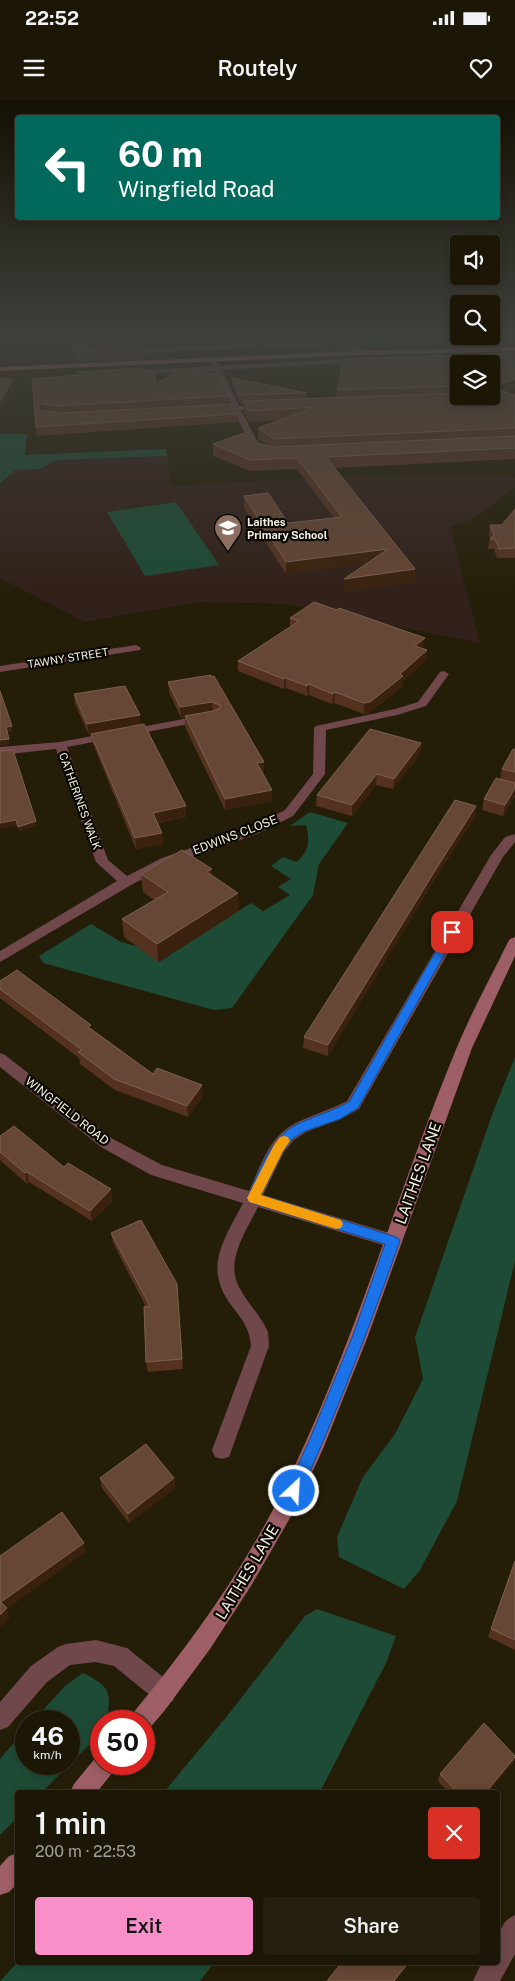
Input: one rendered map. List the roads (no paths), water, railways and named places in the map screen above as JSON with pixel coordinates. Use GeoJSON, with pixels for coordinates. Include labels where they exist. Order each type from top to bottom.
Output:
{"type":"FeatureCollection","features":[{"type":"Feature","properties":{"kind":"main road","name":"LAITHES LANE"},"geometry":{"type":"LineString","coordinates":[[151,1710],[166,1693],[231,1601],[286,1506],[315,1444],[360,1335],[465,1046],[515,942]]}},
{"type":"Feature","properties":{"kind":"main road"},"geometry":{"type":"LineString","coordinates":[[84,1790],[96,1775]]}},
{"type":"Feature","properties":{"kind":"main road"},"geometry":{"type":"LineString","coordinates":[[0,1882],[15,1868]]}},
{"type":"Feature","properties":{"kind":"street"},"geometry":{"type":"LineString","coordinates":[[244,425],[252,442],[260,450],[266,452]]}},
{"type":"Feature","properties":{"kind":"street","name":"TAWNY STREET"},"geometry":{"type":"LineString","coordinates":[[0,669],[136,648]]}},
{"type":"Feature","properties":{"kind":"street","name":"EDWINS CLOSE"},"geometry":{"type":"LineString","coordinates":[[0,957],[126,882],[167,861],[253,831],[290,813],[318,774],[320,728],[398,712],[422,704],[444,674]]}},
{"type":"Feature","properties":{"kind":"street","name":"CATHERINES WALK"},"geometry":{"type":"LineString","coordinates":[[126,882],[102,862],[60,745],[213,717]]}},
{"type":"Feature","properties":{"kind":"street"},"geometry":{"type":"LineString","coordinates":[[0,751],[60,745]]}},
{"type":"Feature","properties":{"kind":"street"},"geometry":{"type":"LineString","coordinates":[[222,1450],[260,1346],[259,1332],[232,1292],[225,1273],[229,1248],[278,1148],[288,1136],[300,1128],[335,1115],[353,1105],[497,855],[509,840],[515,838]]}},
{"type":"Feature","properties":{"kind":"street","name":"WINGFIELD ROAD"},"geometry":{"type":"LineString","coordinates":[[0,1059],[107,1143],[157,1170],[393,1241]]}},
{"type":"Feature","properties":{"kind":"street"},"geometry":{"type":"LineString","coordinates":[[0,1719],[39,1674],[66,1654],[96,1651],[119,1656],[166,1693]]}},
{"type":"Feature","properties":{"kind":"street"},"geometry":{"type":"LineString","coordinates":[[500,1956],[515,1928]]}},
{"type":"Feature","properties":{"kind":"street"},"geometry":{"type":"LineString","coordinates":[[486,1981],[495,1965]]}},
{"type":"Feature","properties":{"kind":"place","name":"Laithes Primary School"},"geometry":{"type":"Point","coordinates":[228,552]}}]}
